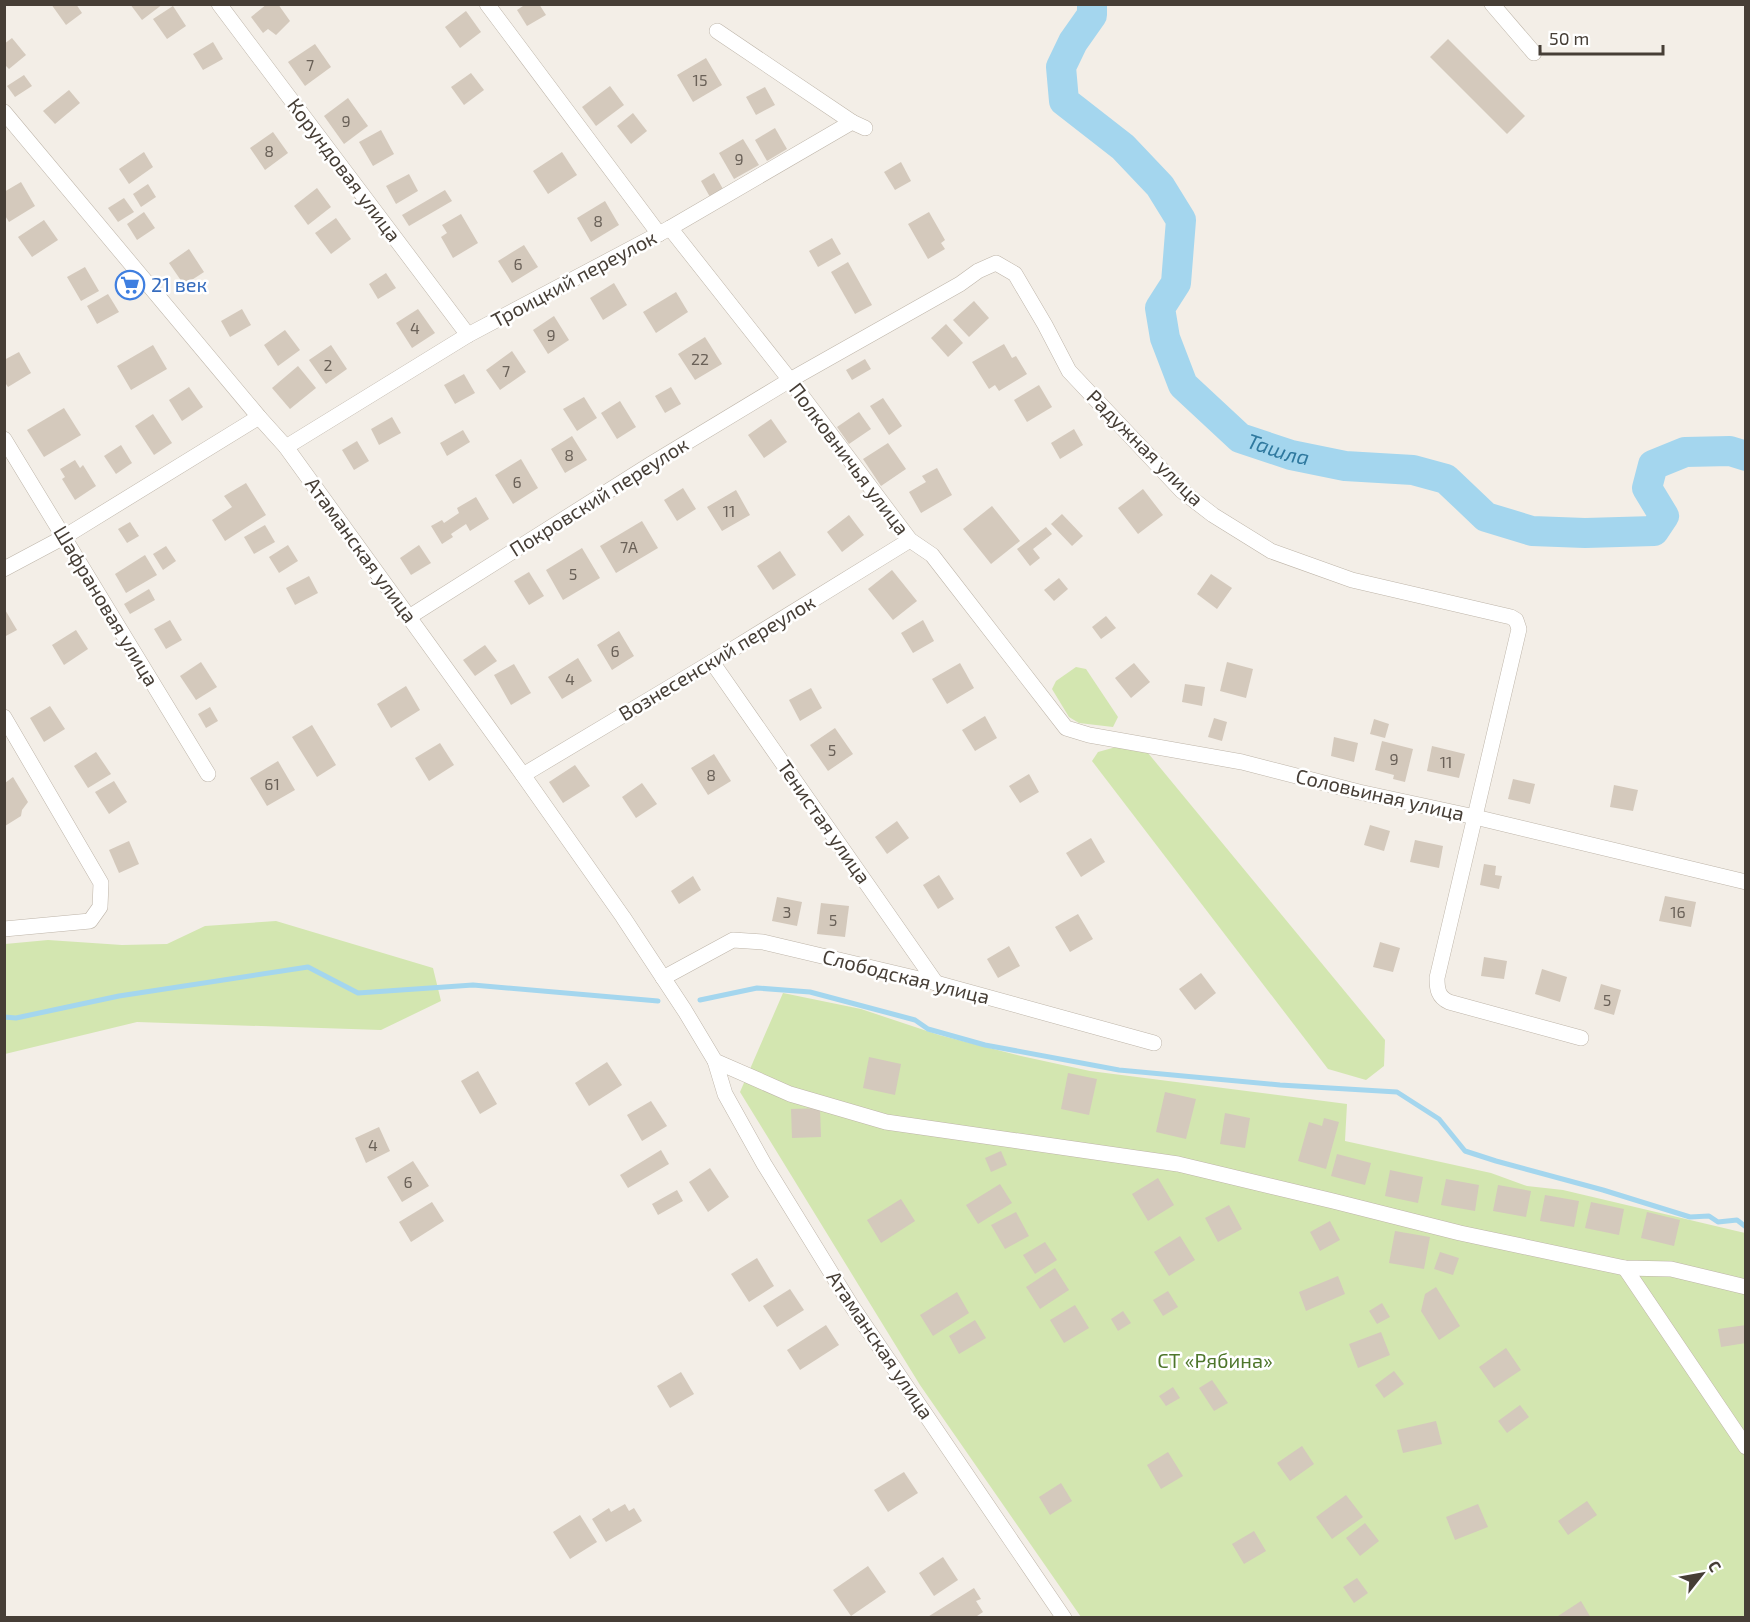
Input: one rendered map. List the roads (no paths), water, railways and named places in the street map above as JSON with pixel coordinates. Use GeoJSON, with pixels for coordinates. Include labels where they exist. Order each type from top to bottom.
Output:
{"type":"FeatureCollection","features":[{"type":"Feature","properties":{"kind":"street","name":"Корундовая улица"},"geometry":{"type":"LineString","coordinates":[[219,4],[468,335]]}},
{"type":"Feature","properties":{"kind":"street","name":"Полковничья улица"},"geometry":{"type":"LineString","coordinates":[[487,4],[664,231],[790,380],[910,540],[932,555],[1033,685]]}},
{"type":"Feature","properties":{"kind":"street"},"geometry":{"type":"LineString","coordinates":[[1492,4],[1534,53]]}},
{"type":"Feature","properties":{"kind":"street","name":"Троицкий переулок"},"geometry":{"type":"LineString","coordinates":[[286,447],[468,335],[859,125],[717,31]]}},
{"type":"Feature","properties":{"kind":"street","name":"Атаманская улица"},"geometry":{"type":"LineString","coordinates":[[4,112],[286,447],[523,774],[685,1011],[715,1061],[724,1094],[764,1164],[851,1305],[1064,1617]]}},
{"type":"Feature","properties":{"kind":"street","name":"Радужная улица"},"geometry":{"type":"LineString","coordinates":[[790,380],[960,284],[978,271],[996,263],[1015,274],[1069,371],[1182,491],[1213,515],[1271,551],[1352,580],[1516,620],[1519,629],[1475,817]]}},
{"type":"Feature","properties":{"kind":"street","name":"Покровский переулок"},"geometry":{"type":"LineString","coordinates":[[409,617],[651,464],[790,380]]}},
{"type":"Feature","properties":{"kind":"street"},"geometry":{"type":"LineString","coordinates":[[4,569],[64,537],[260,417]]}},
{"type":"Feature","properties":{"kind":"street","name":"Шафрановая улица"},"geometry":{"type":"LineString","coordinates":[[4,439],[208,774]]}},
{"type":"Feature","properties":{"kind":"street","name":"Вознесенский переулок"},"geometry":{"type":"LineString","coordinates":[[523,774],[712,662],[910,540]]}},
{"type":"Feature","properties":{"kind":"street","name":"Тенистая улица"},"geometry":{"type":"LineString","coordinates":[[712,662],[936,983]]}},
{"type":"Feature","properties":{"kind":"street","name":"Соловьиная улица"},"geometry":{"type":"LineString","coordinates":[[1033,685],[1066,728],[1089,735],[1242,762],[1359,792],[1475,817],[1746,882]]}},
{"type":"Feature","properties":{"kind":"street"},"geometry":{"type":"LineString","coordinates":[[4,717],[101,884],[100,907],[90,921],[4,929]]}},
{"type":"Feature","properties":{"kind":"street"},"geometry":{"type":"LineString","coordinates":[[1475,817],[1437,978],[1440,995],[1449,1002],[1581,1038]]}},
{"type":"Feature","properties":{"kind":"street","name":"Слободская улица"},"geometry":{"type":"LineString","coordinates":[[663,978],[733,940],[763,942],[936,983],[1154,1043]]}},
{"type":"Feature","properties":{"kind":"street"},"geometry":{"type":"LineString","coordinates":[[715,1061],[790,1094],[886,1122],[1178,1164],[1460,1233],[1624,1268],[1671,1269],[1746,1287]]}},
{"type":"Feature","properties":{"kind":"street"},"geometry":{"type":"LineString","coordinates":[[1624,1268],[1746,1447]]}},
{"type":"Feature","properties":{"kind":"waterway","name":"Ташла"},"geometry":{"type":"LineString","coordinates":[[1092,4],[1092,15],[1073,42],[1061,67],[1064,101],[1123,147],[1160,186],[1181,220],[1176,283],[1160,308],[1165,338],[1183,385],[1240,438],[1291,455],[1345,466],[1413,470],[1446,479],[1486,517],[1532,531],[1585,533],[1654,531],[1664,516],[1647,488],[1653,465],[1685,452],[1730,451],[1746,456]]}},
{"type":"Feature","properties":{"kind":"waterway"},"geometry":{"type":"LineString","coordinates":[[4,1017],[16,1018],[119,996],[308,967],[358,993],[473,985],[658,1001]]}},
{"type":"Feature","properties":{"kind":"waterway"},"geometry":{"type":"LineString","coordinates":[[700,1000],[757,988],[810,992],[915,1020],[928,1029],[985,1045],[1119,1070],[1280,1085],[1397,1092],[1439,1119],[1465,1151],[1690,1217],[1709,1216],[1718,1222],[1737,1220],[1746,1227]]}},
{"type":"Feature","properties":{"kind":"place","name":"21 век"},"geometry":{"type":"Point","coordinates":[130,285]}},
{"type":"Feature","properties":{"kind":"park label","name":"СТ «Рябина»"},"geometry":{"type":"Point","coordinates":[1215,1361]}}]}
